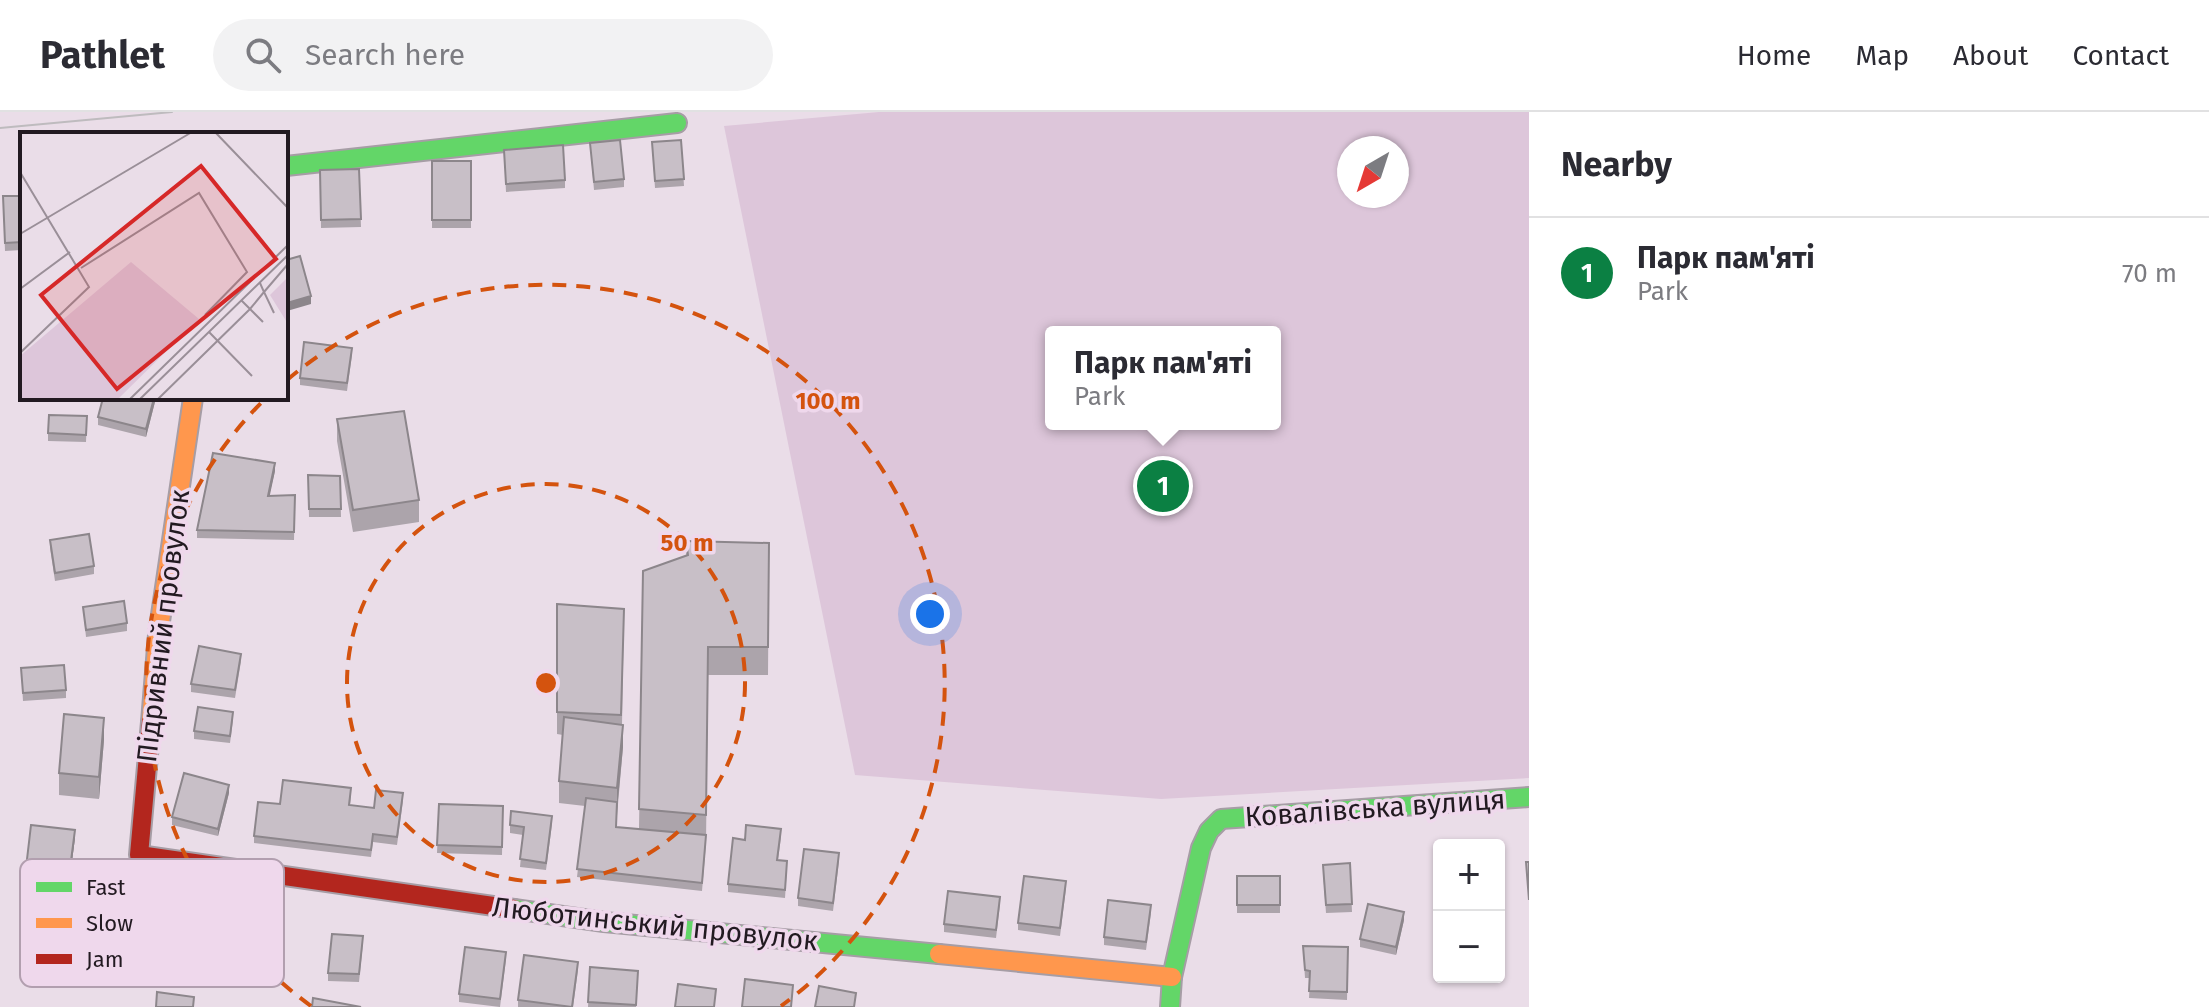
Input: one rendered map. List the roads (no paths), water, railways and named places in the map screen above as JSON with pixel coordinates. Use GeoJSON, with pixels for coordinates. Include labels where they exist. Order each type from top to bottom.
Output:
{"type":"FeatureCollection","features":[{"type":"Feature","properties":{"kind":"street"},"geometry":{"type":"LineString","coordinates":[[288,166],[677,123]]}},
{"type":"Feature","properties":{"kind":"street","name":"Підривний провулок"},"geometry":{"type":"LineString","coordinates":[[139,855],[158,635],[193,400]]}},
{"type":"Feature","properties":{"kind":"street","name":"Ковалівська вулиця"},"geometry":{"type":"LineString","coordinates":[[1172,977],[1201,848],[1209,831],[1221,819],[1529,797]]}},
{"type":"Feature","properties":{"kind":"street","name":"Люботинський провулок"},"geometry":{"type":"LineString","coordinates":[[139,855],[167,859]]}},
{"type":"Feature","properties":{"kind":"street","name":"Люботинський провулок"},"geometry":{"type":"LineString","coordinates":[[284,876],[604,922],[1172,977]]}},
{"type":"Feature","properties":{"kind":"street"},"geometry":{"type":"LineString","coordinates":[[1170,1007],[1172,977]]}},
{"type":"Feature","properties":{"kind":"tram line"},"geometry":{"type":"LineString","coordinates":[[0,128],[172,112]]}},
{"type":"Feature","properties":{"kind":"place","name":"Парк пам'яті"},"geometry":{"type":"Point","coordinates":[1163,486]}}]}
